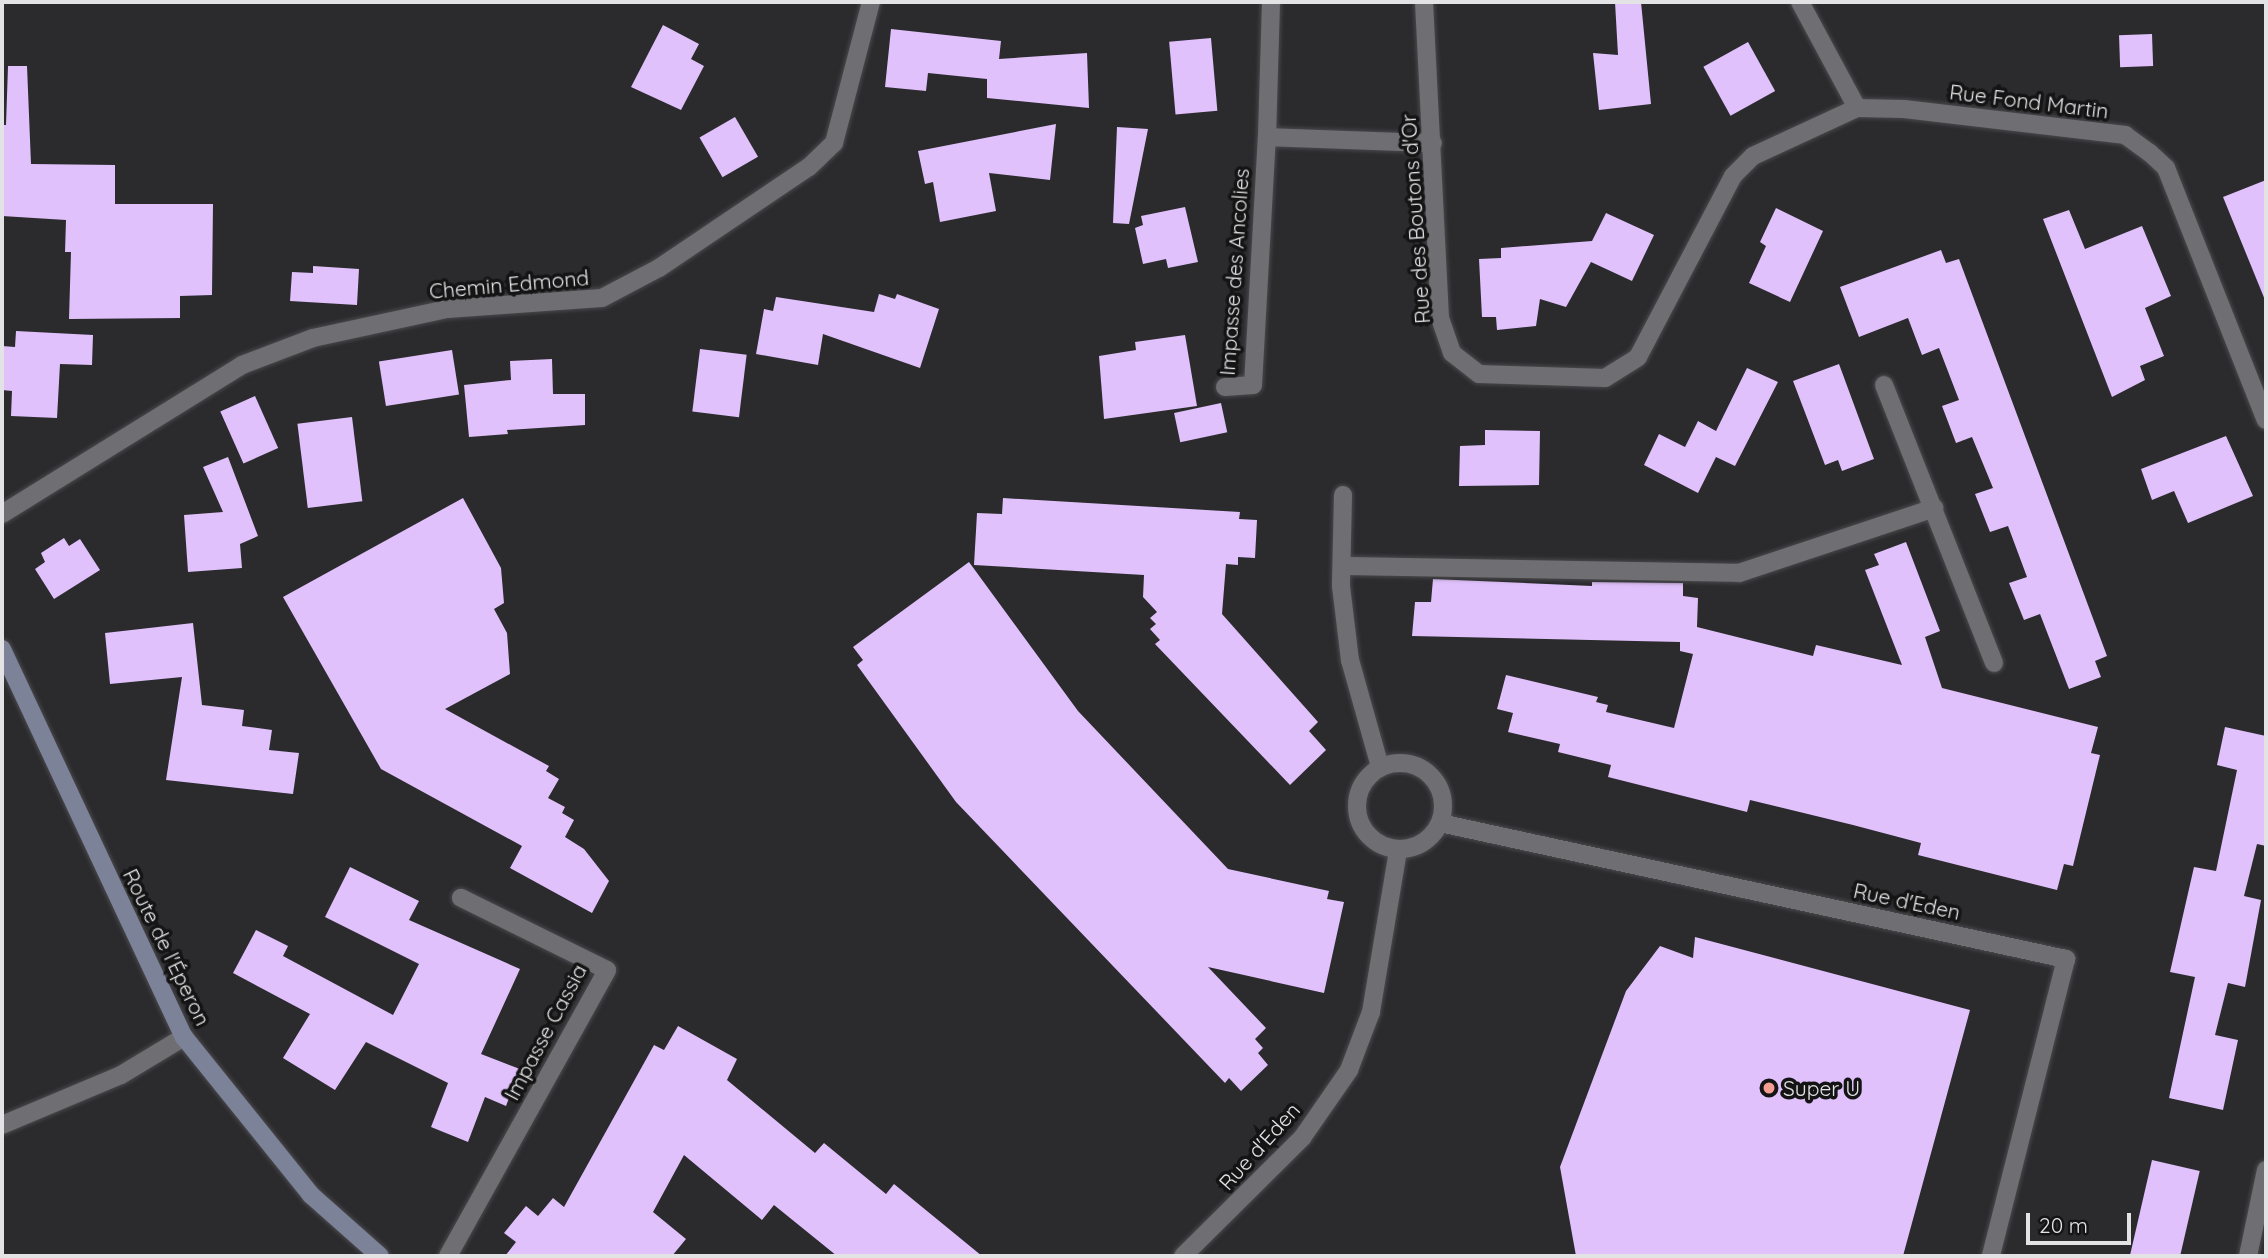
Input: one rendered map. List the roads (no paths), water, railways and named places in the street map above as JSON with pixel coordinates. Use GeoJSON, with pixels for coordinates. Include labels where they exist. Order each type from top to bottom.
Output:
{"type":"FeatureCollection","features":[{"type":"Feature","properties":{"kind":"main road","name":"Route de l'Éperon"},"geometry":{"type":"LineString","coordinates":[[2,649],[184,1037],[311,1195],[380,1256]]}},
{"type":"Feature","properties":{"kind":"street","name":"Chemin Edmond"},"geometry":{"type":"LineString","coordinates":[[2,514],[242,365],[301,342],[447,309],[602,298],[659,268],[809,167],[834,143],[871,2]]}},
{"type":"Feature","properties":{"kind":"street","name":"Impasse des Ancolies"},"geometry":{"type":"LineString","coordinates":[[1225,387],[1253,386],[1267,137],[1271,2]]}},
{"type":"Feature","properties":{"kind":"street","name":"Rue des Boutons d'Or"},"geometry":{"type":"LineString","coordinates":[[1424,2],[1440,318],[1452,353],[1479,374],[1605,379],[1638,357],[1733,176],[1753,156],[1857,108]]}},
{"type":"Feature","properties":{"kind":"street"},"geometry":{"type":"LineString","coordinates":[[1800,2],[1857,108]]}},
{"type":"Feature","properties":{"kind":"street","name":"Rue Fond Martin"},"geometry":{"type":"LineString","coordinates":[[1857,108],[2086,128],[2126,135],[2150,153],[2166,168],[2266,420]]}},
{"type":"Feature","properties":{"kind":"street"},"geometry":{"type":"LineString","coordinates":[[1267,137],[1433,143]]}},
{"type":"Feature","properties":{"kind":"street"},"geometry":{"type":"LineString","coordinates":[[1884,385],[1994,663]]}},
{"type":"Feature","properties":{"kind":"street"},"geometry":{"type":"LineString","coordinates":[[1343,495],[1342,566],[1350,660],[1380,767]]}},
{"type":"Feature","properties":{"kind":"street"},"geometry":{"type":"LineString","coordinates":[[1342,566],[1739,573],[1934,508]]}},
{"type":"Feature","properties":{"kind":"street"},"geometry":{"type":"LineString","coordinates":[[1410,764],[1429,775],[1441,794],[1440,823],[1423,843],[1398,850],[1372,839],[1358,815],[1360,787],[1380,767],[1410,764]]}},
{"type":"Feature","properties":{"kind":"street","name":"Rue d'Eden"},"geometry":{"type":"LineString","coordinates":[[1440,823],[2066,959],[1991,1256]]}},
{"type":"Feature","properties":{"kind":"street","name":"Rue d'Eden"},"geometry":{"type":"LineString","coordinates":[[1183,1256],[1302,1138],[1349,1070],[1370,1012],[1398,850]]}},
{"type":"Feature","properties":{"kind":"street","name":"Impasse Cassia"},"geometry":{"type":"LineString","coordinates":[[448,1256],[607,970],[461,898]]}},
{"type":"Feature","properties":{"kind":"street"},"geometry":{"type":"LineString","coordinates":[[2,1125],[121,1075],[184,1037]]}},
{"type":"Feature","properties":{"kind":"street"},"geometry":{"type":"LineString","coordinates":[[2248,1256],[2266,1170]]}},
{"type":"Feature","properties":{"kind":"street"},"geometry":{"type":"LineString","coordinates":[[2257,1256],[2266,1254]]}},
{"type":"Feature","properties":{"kind":"place","name":"Super U"},"geometry":{"type":"Point","coordinates":[1769,1088]}}]}
